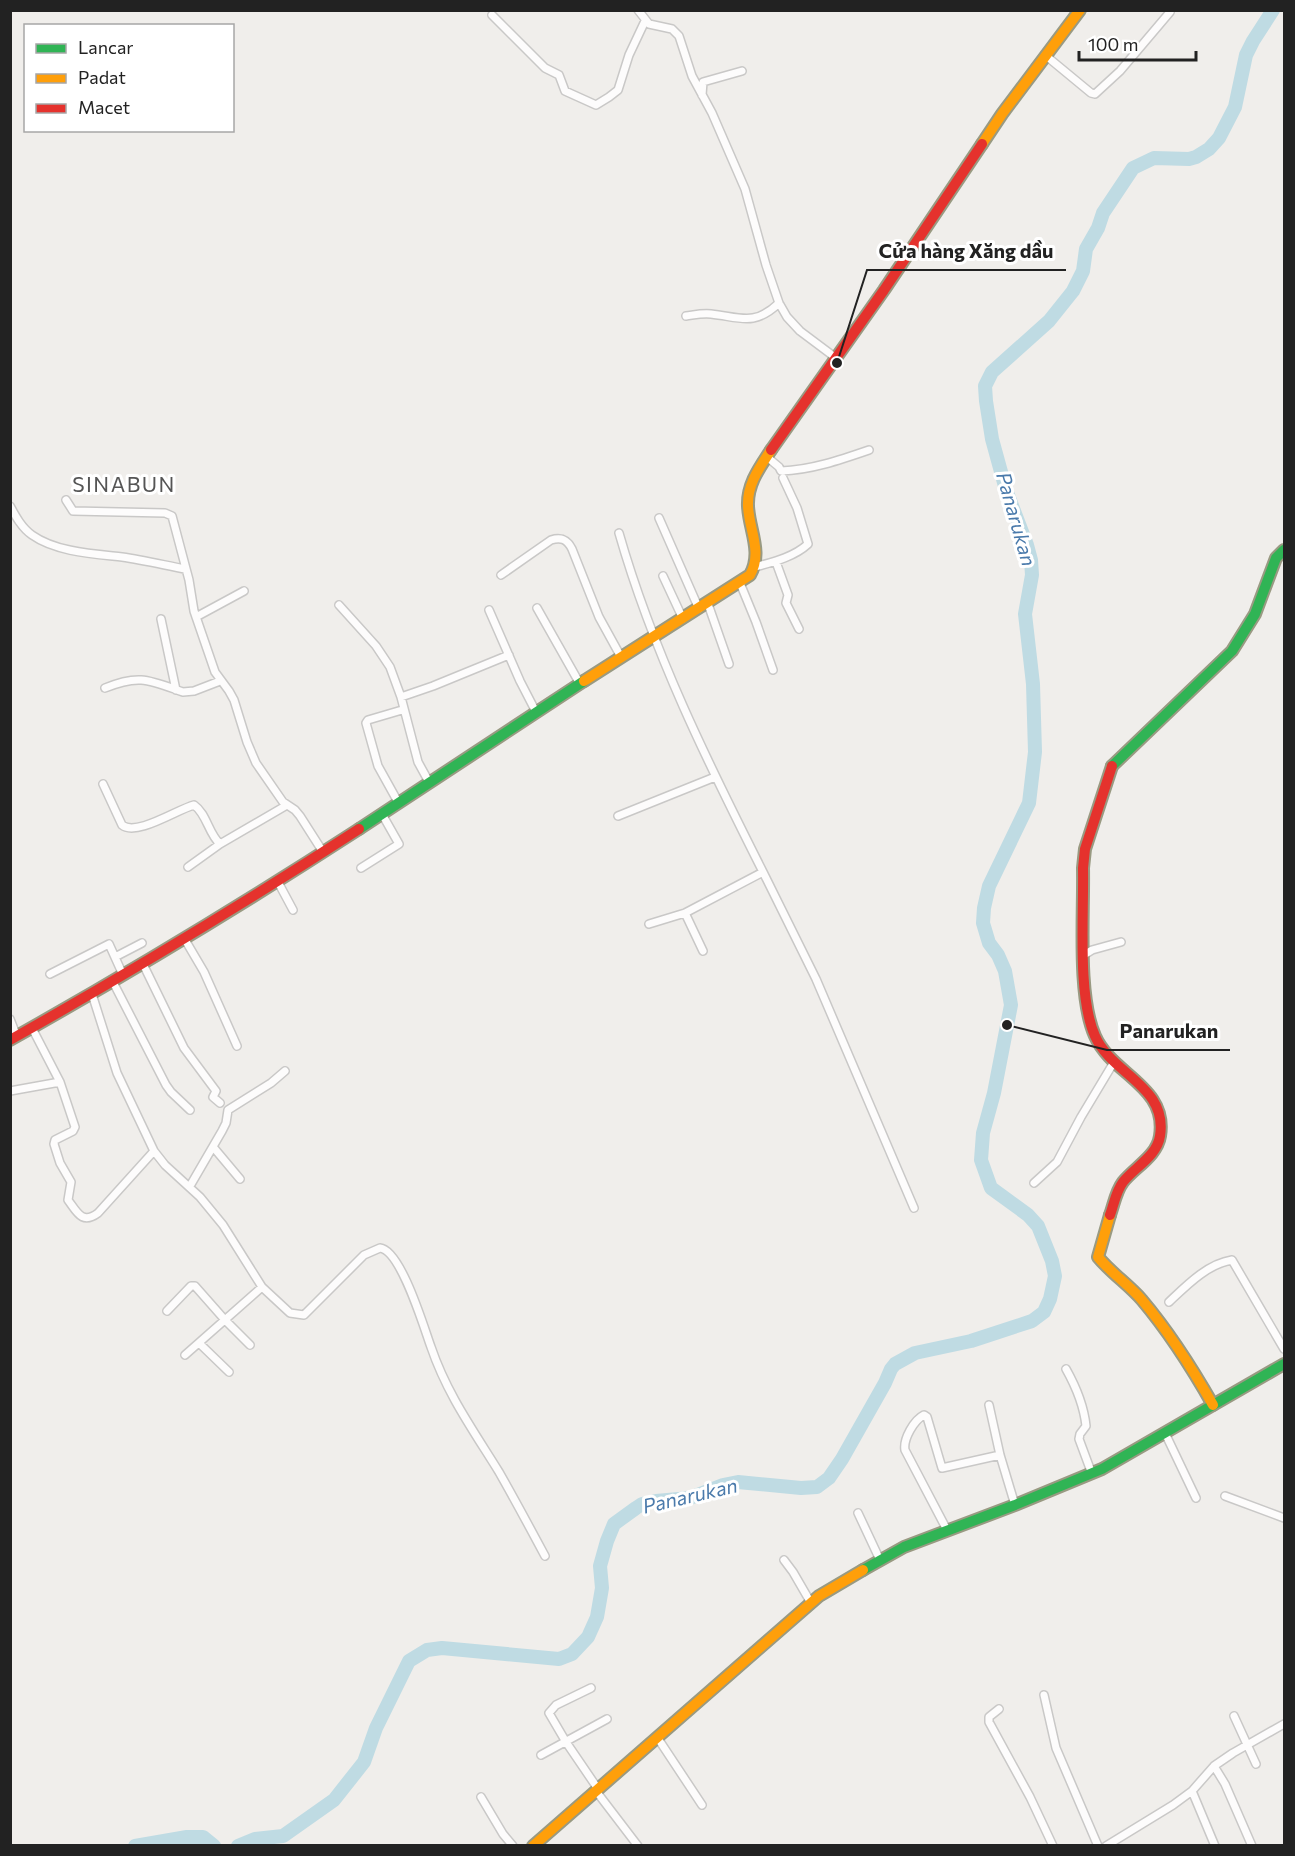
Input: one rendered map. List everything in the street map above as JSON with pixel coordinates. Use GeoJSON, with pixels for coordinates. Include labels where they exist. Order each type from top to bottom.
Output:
{"type":"FeatureCollection","features":[{"type":"Feature","properties":{"kind":"street"},"geometry":{"type":"LineString","coordinates":[[638,10],[645,21],[651,25],[670,28],[678,34],[692,76],[712,113],[746,189],[766,265],[779,303],[787,317],[800,331],[836,358]]}},
{"type":"Feature","properties":{"kind":"street"},"geometry":{"type":"LineString","coordinates":[[10,1019],[14,1039],[113,982],[278,882],[536,712],[740,584],[752,574],[755,567],[755,554],[748,498],[754,477],[992,128],[1080,10]]}},
{"type":"Feature","properties":{"kind":"street"},"geometry":{"type":"LineString","coordinates":[[1045,55],[1095,94],[1120,71],[1170,12]]}},
{"type":"Feature","properties":{"kind":"street"},"geometry":{"type":"LineString","coordinates":[[492,15],[545,68],[559,75],[565,90],[595,105],[618,90],[629,55],[645,21]]}},
{"type":"Feature","properties":{"kind":"street"},"geometry":{"type":"LineString","coordinates":[[702,97],[703,82],[742,71]]}},
{"type":"Feature","properties":{"kind":"street"},"geometry":{"type":"LineString","coordinates":[[686,316],[710,314],[732,319],[751,319],[765,314],[779,303]]}},
{"type":"Feature","properties":{"kind":"street"},"geometry":{"type":"LineString","coordinates":[[767,457],[781,471],[789,471],[816,466],[869,450]]}},
{"type":"Feature","properties":{"kind":"street"},"geometry":{"type":"LineString","coordinates":[[755,567],[776,562],[808,544],[797,508],[783,478]]}},
{"type":"Feature","properties":{"kind":"street"},"geometry":{"type":"LineString","coordinates":[[66,500],[74,511],[170,514],[175,524],[196,617],[214,672],[234,700],[251,754],[276,793],[300,816],[323,852]]}},
{"type":"Feature","properties":{"kind":"street"},"geometry":{"type":"LineString","coordinates":[[10,506],[23,527],[33,536],[44,541],[92,555],[121,557],[185,569]]}},
{"type":"Feature","properties":{"kind":"street"},"geometry":{"type":"LineString","coordinates":[[659,518],[704,607],[729,664]]}},
{"type":"Feature","properties":{"kind":"street"},"geometry":{"type":"LineString","coordinates":[[619,533],[638,596],[715,777],[816,980],[914,1208]]}},
{"type":"Feature","properties":{"kind":"street"},"geometry":{"type":"LineString","coordinates":[[501,575],[551,540],[559,538],[565,540],[574,553],[599,617],[621,657]]}},
{"type":"Feature","properties":{"kind":"street"},"geometry":{"type":"LineString","coordinates":[[1212,1405],[1198,1378],[1164,1328],[1129,1286],[1098,1257],[1118,1190],[1153,1152],[1160,1137],[1160,1112],[1143,1087],[1114,1062],[1099,1044],[1090,1022],[1086,1004],[1084,956],[1084,858],[1110,770],[1116,760],[1216,668],[1236,645],[1256,614],[1276,558],[1284,550]]}},
{"type":"Feature","properties":{"kind":"street"},"geometry":{"type":"LineString","coordinates":[[776,562],[788,595],[786,603],[799,629]]}},
{"type":"Feature","properties":{"kind":"street"},"geometry":{"type":"LineString","coordinates":[[663,576],[683,619]]}},
{"type":"Feature","properties":{"kind":"street"},"geometry":{"type":"LineString","coordinates":[[740,584],[773,670]]}},
{"type":"Feature","properties":{"kind":"street"},"geometry":{"type":"LineString","coordinates":[[196,617],[244,591]]}},
{"type":"Feature","properties":{"kind":"street"},"geometry":{"type":"LineString","coordinates":[[339,605],[382,656],[393,673],[418,762],[429,783]]}},
{"type":"Feature","properties":{"kind":"street"},"geometry":{"type":"LineString","coordinates":[[537,608],[580,684]]}},
{"type":"Feature","properties":{"kind":"street"},"geometry":{"type":"LineString","coordinates":[[489,610],[536,712]]}},
{"type":"Feature","properties":{"kind":"street"},"geometry":{"type":"LineString","coordinates":[[161,619],[176,690]]}},
{"type":"Feature","properties":{"kind":"street"},"geometry":{"type":"LineString","coordinates":[[400,697],[434,686],[508,655]]}},
{"type":"Feature","properties":{"kind":"street"},"geometry":{"type":"LineString","coordinates":[[105,688],[124,680],[142,679],[183,692],[194,691],[220,681]]}},
{"type":"Feature","properties":{"kind":"street"},"geometry":{"type":"LineString","coordinates":[[398,802],[378,766],[366,723],[368,720],[402,710]]}},
{"type":"Feature","properties":{"kind":"street"},"geometry":{"type":"LineString","coordinates":[[618,816],[715,777]]}},
{"type":"Feature","properties":{"kind":"street"},"geometry":{"type":"LineString","coordinates":[[103,784],[122,825],[126,828],[146,825],[194,805],[200,810],[220,844]]}},
{"type":"Feature","properties":{"kind":"street"},"geometry":{"type":"LineString","coordinates":[[188,867],[220,844],[287,806]]}},
{"type":"Feature","properties":{"kind":"street"},"geometry":{"type":"LineString","coordinates":[[361,868],[399,844],[382,814]]}},
{"type":"Feature","properties":{"kind":"street"},"geometry":{"type":"LineString","coordinates":[[649,924],[685,913],[763,872]]}},
{"type":"Feature","properties":{"kind":"street"},"geometry":{"type":"LineString","coordinates":[[278,882],[293,910]]}},
{"type":"Feature","properties":{"kind":"street"},"geometry":{"type":"LineString","coordinates":[[685,913],[703,951]]}},
{"type":"Feature","properties":{"kind":"street"},"geometry":{"type":"LineString","coordinates":[[184,938],[204,972],[237,1046]]}},
{"type":"Feature","properties":{"kind":"street"},"geometry":{"type":"LineString","coordinates":[[1084,956],[1092,950],[1122,942]]}},
{"type":"Feature","properties":{"kind":"street"},"geometry":{"type":"LineString","coordinates":[[115,957],[142,943]]}},
{"type":"Feature","properties":{"kind":"street"},"geometry":{"type":"LineString","coordinates":[[50,974],[109,944],[123,975]]}},
{"type":"Feature","properties":{"kind":"street"},"geometry":{"type":"LineString","coordinates":[[143,964],[177,1035],[216,1090],[217,1093],[213,1097],[220,1103]]}},
{"type":"Feature","properties":{"kind":"street"},"geometry":{"type":"LineString","coordinates":[[113,982],[166,1085],[190,1110]]}},
{"type":"Feature","properties":{"kind":"street"},"geometry":{"type":"LineString","coordinates":[[92,994],[117,1073],[154,1151],[165,1165],[190,1186],[223,1225],[262,1287],[290,1313],[304,1314],[364,1255],[380,1248],[388,1252],[398,1266],[413,1298],[449,1392],[498,1471],[545,1556]]}},
{"type":"Feature","properties":{"kind":"street"},"geometry":{"type":"LineString","coordinates":[[32,1028],[60,1082],[75,1129],[56,1140],[54,1144],[71,1182],[68,1200],[84,1218],[88,1219],[98,1213],[154,1151]]}},
{"type":"Feature","properties":{"kind":"street"},"geometry":{"type":"LineString","coordinates":[[1034,1183],[1058,1162],[1080,1117],[1114,1062]]}},
{"type":"Feature","properties":{"kind":"street"},"geometry":{"type":"LineString","coordinates":[[190,1186],[214,1148],[226,1123],[228,1110],[272,1083],[285,1071]]}},
{"type":"Feature","properties":{"kind":"street"},"geometry":{"type":"LineString","coordinates":[[10,1091],[60,1082]]}},
{"type":"Feature","properties":{"kind":"street"},"geometry":{"type":"LineString","coordinates":[[214,1148],[240,1179]]}},
{"type":"Feature","properties":{"kind":"street"},"geometry":{"type":"LineString","coordinates":[[1169,1302],[1202,1274],[1226,1261],[1233,1261],[1284,1349]]}},
{"type":"Feature","properties":{"kind":"street"},"geometry":{"type":"LineString","coordinates":[[167,1311],[193,1285],[249,1345]]}},
{"type":"Feature","properties":{"kind":"street"},"geometry":{"type":"LineString","coordinates":[[185,1355],[262,1287]]}},
{"type":"Feature","properties":{"kind":"street"},"geometry":{"type":"LineString","coordinates":[[199,1342],[229,1372]]}},
{"type":"Feature","properties":{"kind":"street"},"geometry":{"type":"LineString","coordinates":[[532,1845],[819,1596],[904,1548],[1092,1474],[1284,1364]]}},
{"type":"Feature","properties":{"kind":"street"},"geometry":{"type":"LineString","coordinates":[[1066,1369],[1085,1419],[1086,1425],[1078,1439],[1092,1474]]}},
{"type":"Feature","properties":{"kind":"street"},"geometry":{"type":"LineString","coordinates":[[989,1405],[1000,1455],[1015,1505]]}},
{"type":"Feature","properties":{"kind":"street"},"geometry":{"type":"LineString","coordinates":[[947,1530],[905,1450],[906,1440],[918,1418],[924,1415],[927,1417],[942,1467],[1000,1455]]}},
{"type":"Feature","properties":{"kind":"street"},"geometry":{"type":"LineString","coordinates":[[1165,1433],[1196,1498]]}},
{"type":"Feature","properties":{"kind":"street"},"geometry":{"type":"LineString","coordinates":[[1225,1496],[1284,1518]]}},
{"type":"Feature","properties":{"kind":"street"},"geometry":{"type":"LineString","coordinates":[[858,1513],[880,1560]]}},
{"type":"Feature","properties":{"kind":"street"},"geometry":{"type":"LineString","coordinates":[[784,1560],[794,1572],[811,1603]]}},
{"type":"Feature","properties":{"kind":"street"},"geometry":{"type":"LineString","coordinates":[[591,1688],[550,1710],[550,1715],[597,1790],[638,1845]]}},
{"type":"Feature","properties":{"kind":"street"},"geometry":{"type":"LineString","coordinates":[[1044,1695],[1056,1748],[1098,1845]]}},
{"type":"Feature","properties":{"kind":"street"},"geometry":{"type":"LineString","coordinates":[[999,1709],[989,1717],[989,1722],[1053,1845]]}},
{"type":"Feature","properties":{"kind":"street"},"geometry":{"type":"LineString","coordinates":[[1234,1716],[1256,1764]]}},
{"type":"Feature","properties":{"kind":"street"},"geometry":{"type":"LineString","coordinates":[[541,1755],[607,1719]]}},
{"type":"Feature","properties":{"kind":"street"},"geometry":{"type":"LineString","coordinates":[[1106,1845],[1164,1812],[1192,1791],[1215,1766],[1246,1745],[1284,1724]]}},
{"type":"Feature","properties":{"kind":"street"},"geometry":{"type":"LineString","coordinates":[[657,1737],[702,1805]]}},
{"type":"Feature","properties":{"kind":"street"},"geometry":{"type":"LineString","coordinates":[[1215,1766],[1252,1845]]}},
{"type":"Feature","properties":{"kind":"street"},"geometry":{"type":"LineString","coordinates":[[1192,1791],[1215,1845]]}},
{"type":"Feature","properties":{"kind":"street"},"geometry":{"type":"LineString","coordinates":[[481,1797],[503,1834],[513,1845]]}},
{"type":"Feature","properties":{"kind":"waterway","name":"Panarukan"},"geometry":{"type":"LineString","coordinates":[[238,1846],[255,1839],[283,1836],[334,1800],[364,1762],[376,1728],[409,1661],[427,1650],[442,1648],[559,1659],[572,1654],[588,1637],[597,1617],[602,1588],[600,1566],[614,1524],[642,1504],[690,1498],[723,1485],[738,1482],[801,1488],[817,1487],[829,1478],[842,1459],[895,1364],[915,1353],[971,1341],[1032,1321],[1044,1312],[1050,1299],[1055,1276],[1052,1261],[1038,1226],[1028,1215],[991,1188],[981,1160],[983,1133],[994,1093],[1011,1005],[1005,971],[998,955],[989,943],[983,923],[984,908],[989,886],[1029,803],[1035,752],[1033,684],[1025,614],[1032,575],[1031,560],[1006,490],[992,439],[985,386],[992,372],[1049,321],[1073,291],[1083,271],[1086,249],[1098,228],[1103,213],[1133,168],[1154,158],[1189,159],[1196,157],[1209,149],[1219,138],[1235,107],[1246,55],[1273,10]]}},
{"type":"Feature","properties":{"kind":"waterway","name":"Panarukan"},"geometry":{"type":"LineString","coordinates":[[135,1846],[187,1837],[203,1837],[214,1846]]}},
{"type":"Feature","properties":{"kind":"traffic: fast"},"geometry":{"type":"LineString","coordinates":[[1112,766],[1232,651],[1255,614],[1276,558],[1284,550]]}},
{"type":"Feature","properties":{"kind":"traffic: fast"},"geometry":{"type":"LineString","coordinates":[[359,829],[584,681]]}},
{"type":"Feature","properties":{"kind":"traffic: fast"},"geometry":{"type":"LineString","coordinates":[[863,1570],[904,1547],[1102,1469],[1284,1364]]}},
{"type":"Feature","properties":{"kind":"traffic: slow"},"geometry":{"type":"LineString","coordinates":[[982,144],[1080,10]]}},
{"type":"Feature","properties":{"kind":"traffic: slow"},"geometry":{"type":"LineString","coordinates":[[584,681],[750,575],[754,566],[755,549],[748,498],[755,476],[771,450]]}},
{"type":"Feature","properties":{"kind":"traffic: slow"},"geometry":{"type":"LineString","coordinates":[[1110,1215],[1098,1257],[1137,1294],[1152,1312],[1180,1351],[1213,1405]]}},
{"type":"Feature","properties":{"kind":"traffic: slow"},"geometry":{"type":"LineString","coordinates":[[533,1846],[819,1596],[863,1570]]}},
{"type":"Feature","properties":{"kind":"traffic: jam"},"geometry":{"type":"LineString","coordinates":[[771,450],[884,290],[982,144]]}},
{"type":"Feature","properties":{"kind":"traffic: jam"},"geometry":{"type":"LineString","coordinates":[[1110,1215],[1121,1186],[1155,1150],[1160,1136],[1160,1119],[1156,1105],[1137,1082],[1103,1049],[1089,1019],[1086,999],[1082,931],[1085,849],[1112,766]]}},
{"type":"Feature","properties":{"kind":"traffic: jam"},"geometry":{"type":"LineString","coordinates":[[10,1040],[186,937],[359,829]]}},
{"type":"Feature","properties":{"kind":"place","name":"Cửa hàng Xăng dầu"},"geometry":{"type":"Point","coordinates":[837,363]}},
{"type":"Feature","properties":{"kind":"place","name":"Panarukan"},"geometry":{"type":"Point","coordinates":[1007,1025]}},
{"type":"Feature","properties":{"kind":"district","name":"SINABUN"},"geometry":{"type":"Point","coordinates":[124,485]}}]}
